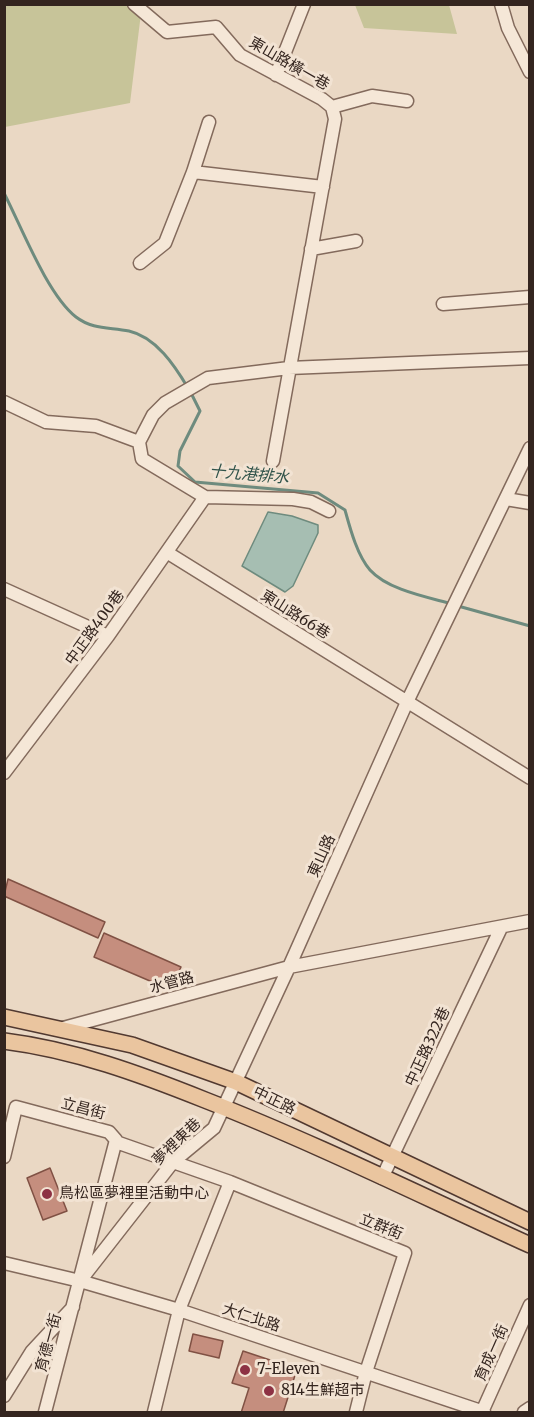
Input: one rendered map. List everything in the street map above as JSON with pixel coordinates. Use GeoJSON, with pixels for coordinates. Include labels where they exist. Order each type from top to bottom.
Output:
{"type":"FeatureCollection","features":[{"type":"Feature","properties":{"kind":"main road","name":"中正路"},"geometry":{"type":"LineString","coordinates":[[4,1017],[63,1028],[132,1045],[236,1082],[530,1222]]}},
{"type":"Feature","properties":{"kind":"main road","name":"中正路"},"geometry":{"type":"LineString","coordinates":[[4,1041],[41,1046],[128,1070],[224,1108],[530,1245]]}},
{"type":"Feature","properties":{"kind":"street","name":"東山路橫一巷"},"geometry":{"type":"LineString","coordinates":[[134,4],[167,32],[216,27],[240,55],[322,99],[332,107],[335,119],[288,368],[273,461]]}},
{"type":"Feature","properties":{"kind":"street"},"geometry":{"type":"LineString","coordinates":[[276,75],[304,4]]}},
{"type":"Feature","properties":{"kind":"street"},"geometry":{"type":"LineString","coordinates":[[501,4],[507,28],[530,72]]}},
{"type":"Feature","properties":{"kind":"street"},"geometry":{"type":"LineString","coordinates":[[332,107],[372,96],[407,101]]}},
{"type":"Feature","properties":{"kind":"street"},"geometry":{"type":"LineString","coordinates":[[140,263],[165,243],[193,172],[209,122]]}},
{"type":"Feature","properties":{"kind":"street"},"geometry":{"type":"LineString","coordinates":[[193,172],[323,187]]}},
{"type":"Feature","properties":{"kind":"street"},"geometry":{"type":"LineString","coordinates":[[311,249],[356,241]]}},
{"type":"Feature","properties":{"kind":"street"},"geometry":{"type":"LineString","coordinates":[[443,304],[530,297]]}},
{"type":"Feature","properties":{"kind":"street"},"geometry":{"type":"LineString","coordinates":[[329,511],[311,502],[292,499],[205,497],[142,459],[139,442],[153,415],[165,403],[208,378],[288,368],[530,358]]}},
{"type":"Feature","properties":{"kind":"street"},"geometry":{"type":"LineString","coordinates":[[4,402],[46,422],[96,426],[139,442]]}},
{"type":"Feature","properties":{"kind":"street"},"geometry":{"type":"LineString","coordinates":[[530,448],[506,499],[530,502]]}},
{"type":"Feature","properties":{"kind":"street","name":"中正路400巷"},"geometry":{"type":"LineString","coordinates":[[4,773],[108,636],[205,497]]}},
{"type":"Feature","properties":{"kind":"street","name":"東山路"},"geometry":{"type":"LineString","coordinates":[[224,1108],[407,702],[506,499]]}},
{"type":"Feature","properties":{"kind":"street","name":"東山路66巷"},"geometry":{"type":"LineString","coordinates":[[168,553],[530,778]]}},
{"type":"Feature","properties":{"kind":"street"},"geometry":{"type":"LineString","coordinates":[[4,590],[108,636]]}},
{"type":"Feature","properties":{"kind":"street","name":"水管路"},"geometry":{"type":"LineString","coordinates":[[63,1028],[289,967],[530,921]]}},
{"type":"Feature","properties":{"kind":"street","name":"中正路322巷"},"geometry":{"type":"LineString","coordinates":[[382,1178],[501,928]]}},
{"type":"Feature","properties":{"kind":"street","name":"立昌街"},"geometry":{"type":"LineString","coordinates":[[4,1157],[10,1106],[109,1132],[116,1142],[80,1281]]}},
{"type":"Feature","properties":{"kind":"street","name":"夢裡東巷"},"geometry":{"type":"LineString","coordinates":[[80,1281],[173,1162],[210,1133],[224,1108]]}},
{"type":"Feature","properties":{"kind":"street"},"geometry":{"type":"LineString","coordinates":[[116,1142],[230,1182],[179,1310],[154,1413]]}},
{"type":"Feature","properties":{"kind":"street","name":"立群街"},"geometry":{"type":"LineString","coordinates":[[230,1182],[405,1253],[366,1372]]}},
{"type":"Feature","properties":{"kind":"street","name":"大仁北路"},"geometry":{"type":"LineString","coordinates":[[4,1263],[80,1281],[179,1310],[483,1412]]}},
{"type":"Feature","properties":{"kind":"street","name":"育德一街"},"geometry":{"type":"LineString","coordinates":[[45,1413],[80,1281]]}},
{"type":"Feature","properties":{"kind":"street","name":"育成一街"},"geometry":{"type":"LineString","coordinates":[[483,1412],[530,1305]]}},
{"type":"Feature","properties":{"kind":"street"},"geometry":{"type":"LineString","coordinates":[[4,1396],[32,1351],[74,1306]]}},
{"type":"Feature","properties":{"kind":"street"},"geometry":{"type":"LineString","coordinates":[[356,1413],[366,1372]]}},
{"type":"Feature","properties":{"kind":"street"},"geometry":{"type":"LineString","coordinates":[[524,1413],[530,1408]]}},
{"type":"Feature","properties":{"kind":"shaded area"},"geometry":{"type":"Polygon","coordinates":[[[5,5],[142,5],[130,103],[5,127],[5,5]]]}},
{"type":"Feature","properties":{"kind":"shaded area"},"geometry":{"type":"Polygon","coordinates":[[[355,5],[449,5],[457,34],[364,28],[355,5]]]}},
{"type":"Feature","properties":{"kind":"shaded area"},"geometry":{"type":"Polygon","coordinates":[[[268,512],[292,516],[318,525],[318,533],[293,586],[285,592],[242,566],[268,512]]]}},
{"type":"Feature","properties":{"kind":"building"},"geometry":{"type":"Polygon","coordinates":[[[8,879],[105,922],[98,938],[4,896],[8,879]]]}},
{"type":"Feature","properties":{"kind":"building"},"geometry":{"type":"Polygon","coordinates":[[[104,933],[181,967],[171,990],[94,957],[104,933]]]}},
{"type":"Feature","properties":{"kind":"building","name":"鳥松區夢裡里活動中心"},"geometry":{"type":"Polygon","coordinates":[[[50,1168],[67,1211],[43,1220],[27,1178],[50,1168]]]}},
{"type":"Feature","properties":{"kind":"building"},"geometry":{"type":"Polygon","coordinates":[[[193,1334],[223,1341],[219,1358],[189,1351],[193,1334]]]}},
{"type":"Feature","properties":{"kind":"building","name":"814生鮮超市"},"geometry":{"type":"Polygon","coordinates":[[[243,1351],[297,1369],[283,1413],[241,1413],[249,1388],[232,1383],[243,1351]]]}},
{"type":"Feature","properties":{"kind":"waterway","name":"十九港排水"},"geometry":{"type":"LineString","coordinates":[[4,193],[45,277],[65,307],[76,317],[89,324],[129,331],[148,339],[171,362],[188,388]]}},
{"type":"Feature","properties":{"kind":"waterway","name":"十九港排水"},"geometry":{"type":"LineString","coordinates":[[191,393],[200,411],[180,451],[178,466],[195,482],[318,493],[345,510],[361,557],[378,577],[397,588],[452,604]]}},
{"type":"Feature","properties":{"kind":"waterway","name":"十九港排水"},"geometry":{"type":"LineString","coordinates":[[458,606],[530,626]]}},
{"type":"Feature","properties":{"kind":"place","name":"鳥松區夢裡里活動中心"},"geometry":{"type":"Point","coordinates":[47,1194]}},
{"type":"Feature","properties":{"kind":"place","name":"7-Eleven"},"geometry":{"type":"Point","coordinates":[245,1370]}},
{"type":"Feature","properties":{"kind":"place","name":"814生鮮超市"},"geometry":{"type":"Point","coordinates":[269,1391]}}]}
